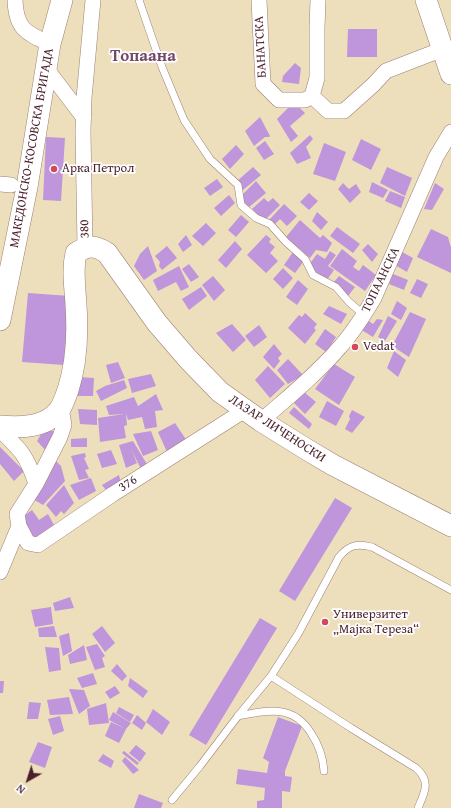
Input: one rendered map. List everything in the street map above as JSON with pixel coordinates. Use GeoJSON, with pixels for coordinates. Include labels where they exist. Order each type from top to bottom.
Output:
{"type":"FeatureCollection","features":[{"type":"Feature","properties":{"kind":"street"},"geometry":{"type":"LineString","coordinates":[[15,0],[16,11],[20,24],[28,34],[50,44]]}},
{"type":"Feature","properties":{"kind":"street","name":"МАКЕДОНСКО-КОСОВСКА БРИГАДА"},"geometry":{"type":"LineString","coordinates":[[0,320],[27,187],[50,44],[62,0]]}},
{"type":"Feature","properties":{"kind":"street","name":"380"},"geometry":{"type":"LineString","coordinates":[[61,408],[71,380],[75,362],[77,327],[74,263],[76,253],[85,247],[84,98],[94,0]]}},
{"type":"Feature","properties":{"kind":"street","name":"БАНАТСКА"},"geometry":{"type":"LineString","coordinates":[[259,0],[263,84],[279,100],[305,100],[312,96]]}},
{"type":"Feature","properties":{"kind":"street"},"geometry":{"type":"LineString","coordinates":[[318,0],[317,78],[312,96],[328,111],[344,111],[386,71],[443,49]]}},
{"type":"Feature","properties":{"kind":"street"},"geometry":{"type":"LineString","coordinates":[[426,0],[451,74]]}},
{"type":"Feature","properties":{"kind":"street"},"geometry":{"type":"LineString","coordinates":[[46,68],[84,118]]}},
{"type":"Feature","properties":{"kind":"street","name":"ТОПААНСКА"},"geometry":{"type":"LineString","coordinates":[[253,416],[316,372],[340,348],[364,315],[374,298],[436,157],[451,132]]}},
{"type":"Feature","properties":{"kind":"street","name":"ЛАЗАР ЛИЧЕНОСКИ"},"geometry":{"type":"LineString","coordinates":[[85,247],[99,247],[107,253],[157,323],[188,359],[220,392],[253,416],[333,464],[451,526]]}},
{"type":"Feature","properties":{"kind":"street"},"geometry":{"type":"LineString","coordinates":[[0,426],[19,427],[39,423],[52,416],[61,408]]}},
{"type":"Feature","properties":{"kind":"street"},"geometry":{"type":"LineString","coordinates":[[0,572],[19,526],[17,514],[36,484],[60,437],[64,425],[61,408]]}},
{"type":"Feature","properties":{"kind":"street","name":"376"},"geometry":{"type":"LineString","coordinates":[[19,526],[28,543],[38,545],[112,494],[253,416]]}},
{"type":"Feature","properties":{"kind":"street"},"geometry":{"type":"LineString","coordinates":[[0,430],[25,455],[36,484]]}},
{"type":"Feature","properties":{"kind":"lane"},"geometry":{"type":"LineString","coordinates":[[139,0],[162,67],[184,120],[210,159],[238,186],[241,205],[256,218],[270,224],[286,242],[305,259],[313,274],[336,287],[349,302],[364,315]]}},
{"type":"Feature","properties":{"kind":"lane"},"geometry":{"type":"LineString","coordinates":[[172,800],[271,676],[298,634],[339,557],[345,550],[362,544],[372,547],[451,590]]}},
{"type":"Feature","properties":{"kind":"lane"},"geometry":{"type":"LineString","coordinates":[[271,676],[416,768],[424,776],[426,784],[418,808]]}},
{"type":"Feature","properties":{"kind":"lane"},"geometry":{"type":"LineString","coordinates":[[238,716],[273,711],[287,713],[298,718],[306,725],[320,748],[323,758],[324,771]]}},
{"type":"Feature","properties":{"kind":"building"},"geometry":{"type":"Polygon","coordinates":[[[348,29],[377,29],[377,57],[347,57],[348,29]]]}},
{"type":"Feature","properties":{"kind":"building"},"geometry":{"type":"Polygon","coordinates":[[[295,63],[301,68],[299,84],[282,82],[283,76],[295,63]]]}},
{"type":"Feature","properties":{"kind":"building"},"geometry":{"type":"Polygon","coordinates":[[[294,102],[305,113],[290,126],[298,136],[291,142],[277,119],[294,102]]]}},
{"type":"Feature","properties":{"kind":"building"},"geometry":{"type":"Polygon","coordinates":[[[260,117],[270,136],[265,137],[254,146],[245,131],[260,117]]]}},
{"type":"Feature","properties":{"kind":"building"},"geometry":{"type":"Polygon","coordinates":[[[310,135],[313,139],[306,147],[311,158],[297,164],[290,153],[310,135]]]}},
{"type":"Feature","properties":{"kind":"building","name":"Арка Петрол"},"geometry":{"type":"Polygon","coordinates":[[[46,137],[65,138],[61,201],[43,200],[46,137]]]}},
{"type":"Feature","properties":{"kind":"building"},"geometry":{"type":"Polygon","coordinates":[[[361,139],[381,149],[371,170],[352,160],[361,139]]]}},
{"type":"Feature","properties":{"kind":"building"},"geometry":{"type":"Polygon","coordinates":[[[265,141],[274,154],[264,160],[256,148],[265,141]]]}},
{"type":"Feature","properties":{"kind":"building"},"geometry":{"type":"Polygon","coordinates":[[[324,143],[346,152],[335,181],[313,174],[324,143]]]}},
{"type":"Feature","properties":{"kind":"building"},"geometry":{"type":"Polygon","coordinates":[[[236,145],[244,154],[230,169],[222,159],[236,145]]]}},
{"type":"Feature","properties":{"kind":"building"},"geometry":{"type":"Polygon","coordinates":[[[253,167],[261,175],[243,190],[236,182],[253,167]]]}},
{"type":"Feature","properties":{"kind":"building"},"geometry":{"type":"Polygon","coordinates":[[[387,167],[412,178],[405,196],[380,183],[387,167]]]}},
{"type":"Feature","properties":{"kind":"building"},"geometry":{"type":"Polygon","coordinates":[[[217,179],[223,187],[210,196],[204,188],[217,179]]]}},
{"type":"Feature","properties":{"kind":"building"},"geometry":{"type":"Polygon","coordinates":[[[256,181],[266,193],[248,208],[241,196],[256,181]]]}},
{"type":"Feature","properties":{"kind":"building"},"geometry":{"type":"Polygon","coordinates":[[[372,182],[388,190],[383,198],[369,192],[372,182]]]}},
{"type":"Feature","properties":{"kind":"building"},"geometry":{"type":"Polygon","coordinates":[[[343,183],[349,189],[356,184],[361,192],[350,203],[338,189],[343,183]]]}},
{"type":"Feature","properties":{"kind":"building"},"geometry":{"type":"Polygon","coordinates":[[[435,183],[444,189],[432,210],[424,209],[435,183]]]}},
{"type":"Feature","properties":{"kind":"building"},"geometry":{"type":"Polygon","coordinates":[[[390,191],[405,197],[401,208],[385,201],[390,191]]]}},
{"type":"Feature","properties":{"kind":"building"},"geometry":{"type":"Polygon","coordinates":[[[309,193],[318,201],[309,210],[300,202],[309,193]]]}},
{"type":"Feature","properties":{"kind":"building"},"geometry":{"type":"Polygon","coordinates":[[[229,195],[235,203],[221,216],[214,208],[229,195]]]}},
{"type":"Feature","properties":{"kind":"building"},"geometry":{"type":"Polygon","coordinates":[[[264,198],[268,202],[273,198],[280,205],[264,221],[252,209],[264,198]]]}},
{"type":"Feature","properties":{"kind":"building"},"geometry":{"type":"Polygon","coordinates":[[[284,204],[297,216],[287,226],[280,219],[274,225],[269,220],[284,204]]]}},
{"type":"Feature","properties":{"kind":"building"},"geometry":{"type":"Polygon","coordinates":[[[317,212],[328,222],[321,230],[312,221],[317,212]]]}},
{"type":"Feature","properties":{"kind":"building"},"geometry":{"type":"Polygon","coordinates":[[[241,215],[249,222],[236,237],[228,230],[241,215]]]}},
{"type":"Feature","properties":{"kind":"building"},"geometry":{"type":"Polygon","coordinates":[[[300,220],[320,238],[323,235],[332,243],[327,252],[316,250],[310,258],[286,237],[300,220]]]}},
{"type":"Feature","properties":{"kind":"building"},"geometry":{"type":"Polygon","coordinates":[[[206,223],[216,233],[203,246],[192,236],[206,223]]]}},
{"type":"Feature","properties":{"kind":"building"},"geometry":{"type":"Polygon","coordinates":[[[337,227],[360,244],[353,253],[330,236],[337,227]]]}},
{"type":"Feature","properties":{"kind":"building"},"geometry":{"type":"Polygon","coordinates":[[[431,229],[448,237],[451,248],[451,273],[417,257],[431,229]]]}},
{"type":"Feature","properties":{"kind":"building"},"geometry":{"type":"Polygon","coordinates":[[[186,235],[192,245],[183,252],[178,244],[186,235]]]}},
{"type":"Feature","properties":{"kind":"building"},"geometry":{"type":"Polygon","coordinates":[[[266,235],[271,239],[269,242],[275,247],[270,253],[278,261],[266,273],[247,255],[266,235]]]}},
{"type":"Feature","properties":{"kind":"building"},"geometry":{"type":"Polygon","coordinates":[[[235,241],[242,249],[226,268],[218,260],[235,241]]]}},
{"type":"Feature","properties":{"kind":"building"},"geometry":{"type":"Polygon","coordinates":[[[368,244],[378,254],[372,262],[362,250],[368,244]]]}},
{"type":"Feature","properties":{"kind":"building"},"geometry":{"type":"Polygon","coordinates":[[[148,246],[157,271],[144,280],[134,266],[140,254],[148,246]]]}},
{"type":"Feature","properties":{"kind":"building"},"geometry":{"type":"Polygon","coordinates":[[[167,246],[177,258],[162,270],[159,266],[160,262],[155,256],[167,246]]]}},
{"type":"Feature","properties":{"kind":"building"},"geometry":{"type":"Polygon","coordinates":[[[342,249],[357,261],[353,267],[359,271],[363,265],[376,275],[365,291],[330,266],[342,249]]]}},
{"type":"Feature","properties":{"kind":"building"},"geometry":{"type":"Polygon","coordinates":[[[330,251],[336,255],[328,266],[334,270],[327,280],[308,266],[317,254],[325,259],[330,251]]]}},
{"type":"Feature","properties":{"kind":"building"},"geometry":{"type":"Polygon","coordinates":[[[293,252],[304,261],[295,273],[284,265],[293,252]]]}},
{"type":"Feature","properties":{"kind":"building"},"geometry":{"type":"Polygon","coordinates":[[[402,252],[413,258],[407,272],[395,265],[402,252]]]}},
{"type":"Feature","properties":{"kind":"building"},"geometry":{"type":"Polygon","coordinates":[[[189,264],[199,277],[191,282],[182,269],[189,264]]]}},
{"type":"Feature","properties":{"kind":"building"},"geometry":{"type":"Polygon","coordinates":[[[179,266],[189,287],[181,291],[176,282],[158,291],[153,280],[179,266]]]}},
{"type":"Feature","properties":{"kind":"building"},"geometry":{"type":"Polygon","coordinates":[[[283,268],[293,278],[283,289],[273,279],[283,268]]]}},
{"type":"Feature","properties":{"kind":"building"},"geometry":{"type":"Polygon","coordinates":[[[393,274],[408,280],[404,290],[389,284],[393,274]]]}},
{"type":"Feature","properties":{"kind":"building"},"geometry":{"type":"Polygon","coordinates":[[[213,276],[225,290],[214,301],[202,285],[213,276]]]}},
{"type":"Feature","properties":{"kind":"building"},"geometry":{"type":"Polygon","coordinates":[[[339,276],[355,287],[348,296],[333,283],[339,276]]]}},
{"type":"Feature","properties":{"kind":"building"},"geometry":{"type":"Polygon","coordinates":[[[417,279],[428,284],[421,298],[410,293],[417,279]]]}},
{"type":"Feature","properties":{"kind":"building"},"geometry":{"type":"Polygon","coordinates":[[[298,280],[308,289],[297,305],[286,297],[298,280]]]}},
{"type":"Feature","properties":{"kind":"building"},"geometry":{"type":"Polygon","coordinates":[[[201,287],[207,296],[189,310],[182,299],[201,287]]]}},
{"type":"Feature","properties":{"kind":"building"},"geometry":{"type":"Polygon","coordinates":[[[28,293],[70,296],[64,365],[22,362],[28,293]]]}},
{"type":"Feature","properties":{"kind":"building"},"geometry":{"type":"Polygon","coordinates":[[[397,301],[407,308],[401,320],[391,314],[397,301]]]}},
{"type":"Feature","properties":{"kind":"building"},"geometry":{"type":"Polygon","coordinates":[[[329,306],[347,314],[341,324],[323,314],[329,306]]]}},
{"type":"Feature","properties":{"kind":"building"},"geometry":{"type":"Polygon","coordinates":[[[410,312],[426,319],[409,357],[392,346],[410,312]]]}},
{"type":"Feature","properties":{"kind":"building"},"geometry":{"type":"Polygon","coordinates":[[[305,313],[317,324],[314,328],[316,330],[305,344],[288,328],[299,315],[302,317],[305,313]]]}},
{"type":"Feature","properties":{"kind":"building"},"geometry":{"type":"Polygon","coordinates":[[[388,316],[397,321],[385,341],[378,337],[388,316]]]}},
{"type":"Feature","properties":{"kind":"building"},"geometry":{"type":"Polygon","coordinates":[[[366,319],[373,324],[377,319],[383,320],[373,337],[360,329],[366,319]]]}},
{"type":"Feature","properties":{"kind":"building"},"geometry":{"type":"Polygon","coordinates":[[[232,324],[246,340],[233,352],[216,333],[232,324]]]}},
{"type":"Feature","properties":{"kind":"building"},"geometry":{"type":"Polygon","coordinates":[[[259,325],[267,337],[254,347],[245,336],[259,325]]]}},
{"type":"Feature","properties":{"kind":"building"},"geometry":{"type":"Polygon","coordinates":[[[325,329],[336,337],[326,352],[315,344],[325,329]]]}},
{"type":"Feature","properties":{"kind":"building"},"geometry":{"type":"Polygon","coordinates":[[[274,344],[282,354],[278,358],[280,361],[274,369],[263,357],[274,344]]]}},
{"type":"Feature","properties":{"kind":"building"},"geometry":{"type":"Polygon","coordinates":[[[394,351],[406,360],[398,377],[387,368],[394,351]]]}},
{"type":"Feature","properties":{"kind":"building"},"geometry":{"type":"Polygon","coordinates":[[[288,359],[303,375],[288,384],[277,370],[288,359]]]}},
{"type":"Feature","properties":{"kind":"building"},"geometry":{"type":"Polygon","coordinates":[[[118,362],[125,378],[111,383],[106,365],[118,362]]]}},
{"type":"Feature","properties":{"kind":"building"},"geometry":{"type":"Polygon","coordinates":[[[334,364],[355,377],[339,405],[315,389],[334,364]]]}},
{"type":"Feature","properties":{"kind":"building"},"geometry":{"type":"Polygon","coordinates":[[[268,366],[285,384],[270,398],[255,380],[268,366]]]}},
{"type":"Feature","properties":{"kind":"building"},"geometry":{"type":"Polygon","coordinates":[[[151,374],[156,386],[132,393],[128,379],[151,374]]]}},
{"type":"Feature","properties":{"kind":"building"},"geometry":{"type":"Polygon","coordinates":[[[78,377],[94,378],[93,396],[77,396],[78,377]]]}},
{"type":"Feature","properties":{"kind":"building"},"geometry":{"type":"Polygon","coordinates":[[[124,380],[127,388],[101,401],[96,391],[105,386],[124,380]]]}},
{"type":"Feature","properties":{"kind":"building"},"geometry":{"type":"Polygon","coordinates":[[[304,392],[316,402],[305,414],[294,403],[304,392]]]}},
{"type":"Feature","properties":{"kind":"building"},"geometry":{"type":"Polygon","coordinates":[[[156,394],[163,410],[155,411],[157,427],[145,429],[142,417],[128,420],[126,413],[127,425],[124,426],[126,438],[100,442],[98,418],[124,414],[109,415],[106,406],[134,397],[138,406],[156,394]]]}},
{"type":"Feature","properties":{"kind":"building"},"geometry":{"type":"Polygon","coordinates":[[[327,401],[344,411],[336,426],[319,417],[327,401]]]}},
{"type":"Feature","properties":{"kind":"building"},"geometry":{"type":"Polygon","coordinates":[[[294,407],[312,424],[309,429],[289,413],[294,407]]]}},
{"type":"Feature","properties":{"kind":"building"},"geometry":{"type":"Polygon","coordinates":[[[78,409],[97,410],[97,425],[80,424],[78,409]]]}},
{"type":"Feature","properties":{"kind":"building"},"geometry":{"type":"Polygon","coordinates":[[[352,410],[365,417],[352,433],[345,429],[350,419],[349,416],[352,410]]]}},
{"type":"Feature","properties":{"kind":"building"},"geometry":{"type":"Polygon","coordinates":[[[175,423],[187,441],[167,452],[158,432],[175,423]]]}},
{"type":"Feature","properties":{"kind":"building"},"geometry":{"type":"Polygon","coordinates":[[[44,429],[57,432],[47,452],[37,441],[44,429]]]}},
{"type":"Feature","properties":{"kind":"building"},"geometry":{"type":"Polygon","coordinates":[[[151,431],[158,450],[143,456],[133,434],[151,431]]]}},
{"type":"Feature","properties":{"kind":"building"},"geometry":{"type":"Polygon","coordinates":[[[87,438],[87,447],[71,447],[71,439],[87,438]]]}},
{"type":"Feature","properties":{"kind":"building"},"geometry":{"type":"Polygon","coordinates":[[[133,441],[148,466],[141,469],[131,449],[137,463],[126,468],[119,445],[133,441]]]}},
{"type":"Feature","properties":{"kind":"building"},"geometry":{"type":"Polygon","coordinates":[[[0,447],[24,471],[14,481],[0,464],[0,447]]]}},
{"type":"Feature","properties":{"kind":"building"},"geometry":{"type":"Polygon","coordinates":[[[111,450],[117,464],[102,468],[97,454],[111,450]]]}},
{"type":"Feature","properties":{"kind":"building"},"geometry":{"type":"Polygon","coordinates":[[[85,453],[86,457],[84,458],[89,469],[85,470],[89,478],[79,480],[71,456],[85,453]]]}},
{"type":"Feature","properties":{"kind":"building"},"geometry":{"type":"Polygon","coordinates":[[[54,459],[61,466],[65,481],[43,505],[31,498],[54,459]]]}},
{"type":"Feature","properties":{"kind":"building"},"geometry":{"type":"Polygon","coordinates":[[[119,475],[121,484],[108,493],[102,485],[119,475]]]}},
{"type":"Feature","properties":{"kind":"building"},"geometry":{"type":"Polygon","coordinates":[[[91,478],[96,491],[79,500],[70,485],[91,478]]]}},
{"type":"Feature","properties":{"kind":"building"},"geometry":{"type":"Polygon","coordinates":[[[64,485],[74,503],[64,514],[61,511],[56,517],[46,505],[64,485]]]}},
{"type":"Feature","properties":{"kind":"building"},"geometry":{"type":"Polygon","coordinates":[[[335,498],[352,508],[295,601],[279,591],[335,498]]]}},
{"type":"Feature","properties":{"kind":"building"},"geometry":{"type":"Polygon","coordinates":[[[32,510],[39,520],[48,514],[54,525],[31,541],[20,519],[32,510]]]}},
{"type":"Feature","properties":{"kind":"building"},"geometry":{"type":"Polygon","coordinates":[[[70,597],[74,608],[55,611],[53,603],[70,597]]]}},
{"type":"Feature","properties":{"kind":"building"},"geometry":{"type":"Polygon","coordinates":[[[51,607],[53,624],[35,627],[31,610],[51,607]]]}},
{"type":"Feature","properties":{"kind":"building"},"geometry":{"type":"Polygon","coordinates":[[[260,618],[277,628],[206,745],[189,735],[260,618]]]}},
{"type":"Feature","properties":{"kind":"building"},"geometry":{"type":"Polygon","coordinates":[[[54,626],[57,637],[39,637],[38,628],[54,626]]]}},
{"type":"Feature","properties":{"kind":"building"},"geometry":{"type":"Polygon","coordinates":[[[102,626],[115,643],[105,652],[92,634],[102,626]]]}},
{"type":"Feature","properties":{"kind":"building"},"geometry":{"type":"Polygon","coordinates":[[[69,633],[72,651],[63,656],[59,636],[69,633]]]}},
{"type":"Feature","properties":{"kind":"building"},"geometry":{"type":"Polygon","coordinates":[[[97,644],[105,656],[102,658],[105,667],[95,670],[86,647],[97,644]]]}},
{"type":"Feature","properties":{"kind":"building"},"geometry":{"type":"Polygon","coordinates":[[[84,645],[87,660],[70,664],[68,655],[84,645]]]}},
{"type":"Feature","properties":{"kind":"building"},"geometry":{"type":"Polygon","coordinates":[[[45,647],[59,648],[61,670],[49,672],[45,647]]]}},
{"type":"Feature","properties":{"kind":"building"},"geometry":{"type":"Polygon","coordinates":[[[117,664],[127,676],[122,681],[111,671],[117,664]]]}},
{"type":"Feature","properties":{"kind":"building"},"geometry":{"type":"Polygon","coordinates":[[[93,673],[97,684],[82,688],[77,678],[93,673]]]}},
{"type":"Feature","properties":{"kind":"building"},"geometry":{"type":"Polygon","coordinates":[[[130,678],[148,691],[143,698],[128,686],[130,678]]]}},
{"type":"Feature","properties":{"kind":"building"},"geometry":{"type":"Polygon","coordinates":[[[0,681],[4,681],[3,693],[0,693],[0,681]]]}},
{"type":"Feature","properties":{"kind":"building"},"geometry":{"type":"Polygon","coordinates":[[[115,686],[120,693],[110,699],[105,692],[115,686]]]}},
{"type":"Feature","properties":{"kind":"building"},"geometry":{"type":"Polygon","coordinates":[[[69,689],[84,690],[90,706],[79,714],[69,689]]]}},
{"type":"Feature","properties":{"kind":"building"},"geometry":{"type":"Polygon","coordinates":[[[69,697],[73,714],[50,715],[47,700],[69,697]]]}},
{"type":"Feature","properties":{"kind":"building"},"geometry":{"type":"Polygon","coordinates":[[[29,702],[41,703],[38,719],[27,719],[29,702]]]}},
{"type":"Feature","properties":{"kind":"building"},"geometry":{"type":"Polygon","coordinates":[[[106,703],[109,723],[89,725],[87,709],[106,703]]]}},
{"type":"Feature","properties":{"kind":"building"},"geometry":{"type":"Polygon","coordinates":[[[119,707],[134,715],[130,722],[116,713],[119,707]]]}},
{"type":"Feature","properties":{"kind":"building"},"geometry":{"type":"Polygon","coordinates":[[[153,709],[170,722],[162,735],[146,722],[153,709]]]}},
{"type":"Feature","properties":{"kind":"building"},"geometry":{"type":"Polygon","coordinates":[[[113,712],[131,723],[126,729],[109,720],[113,712]]]}},
{"type":"Feature","properties":{"kind":"building"},"geometry":{"type":"Polygon","coordinates":[[[137,715],[146,723],[142,730],[132,723],[137,715]]]}},
{"type":"Feature","properties":{"kind":"building"},"geometry":{"type":"Polygon","coordinates":[[[60,716],[64,731],[53,735],[48,719],[60,716]]]}},
{"type":"Feature","properties":{"kind":"building"},"geometry":{"type":"Polygon","coordinates":[[[278,717],[302,726],[285,771],[285,776],[292,777],[290,792],[282,791],[282,808],[257,808],[257,801],[264,800],[265,788],[236,784],[238,769],[267,773],[269,762],[263,758],[278,717]]]}},
{"type":"Feature","properties":{"kind":"building"},"geometry":{"type":"Polygon","coordinates":[[[111,722],[126,729],[119,743],[105,736],[111,722]]]}},
{"type":"Feature","properties":{"kind":"building"},"geometry":{"type":"Polygon","coordinates":[[[38,742],[52,747],[45,768],[29,762],[38,742]]]}},
{"type":"Feature","properties":{"kind":"building"},"geometry":{"type":"Polygon","coordinates":[[[136,745],[146,753],[140,762],[129,753],[136,745]]]}},
{"type":"Feature","properties":{"kind":"building"},"geometry":{"type":"Polygon","coordinates":[[[124,751],[139,763],[137,765],[122,753],[124,751]]]}},
{"type":"Feature","properties":{"kind":"building"},"geometry":{"type":"Polygon","coordinates":[[[103,754],[114,761],[111,768],[98,761],[103,754]]]}},
{"type":"Feature","properties":{"kind":"building"},"geometry":{"type":"Polygon","coordinates":[[[125,757],[139,770],[133,774],[122,761],[125,757]]]}},
{"type":"Feature","properties":{"kind":"building"},"geometry":{"type":"Polygon","coordinates":[[[139,794],[163,803],[161,808],[134,808],[139,794]]]}},
{"type":"Feature","properties":{"kind":"place","name":"Арка Петрол"},"geometry":{"type":"Point","coordinates":[54,169]}},
{"type":"Feature","properties":{"kind":"place","name":"Vedat"},"geometry":{"type":"Point","coordinates":[355,347]}},
{"type":"Feature","properties":{"kind":"place","name":"Универзитет „Мајка Тереза“"},"geometry":{"type":"Point","coordinates":[325,622]}},
{"type":"Feature","properties":{"kind":"district","name":"Топаана"},"geometry":{"type":"Point","coordinates":[143,57]}}]}
